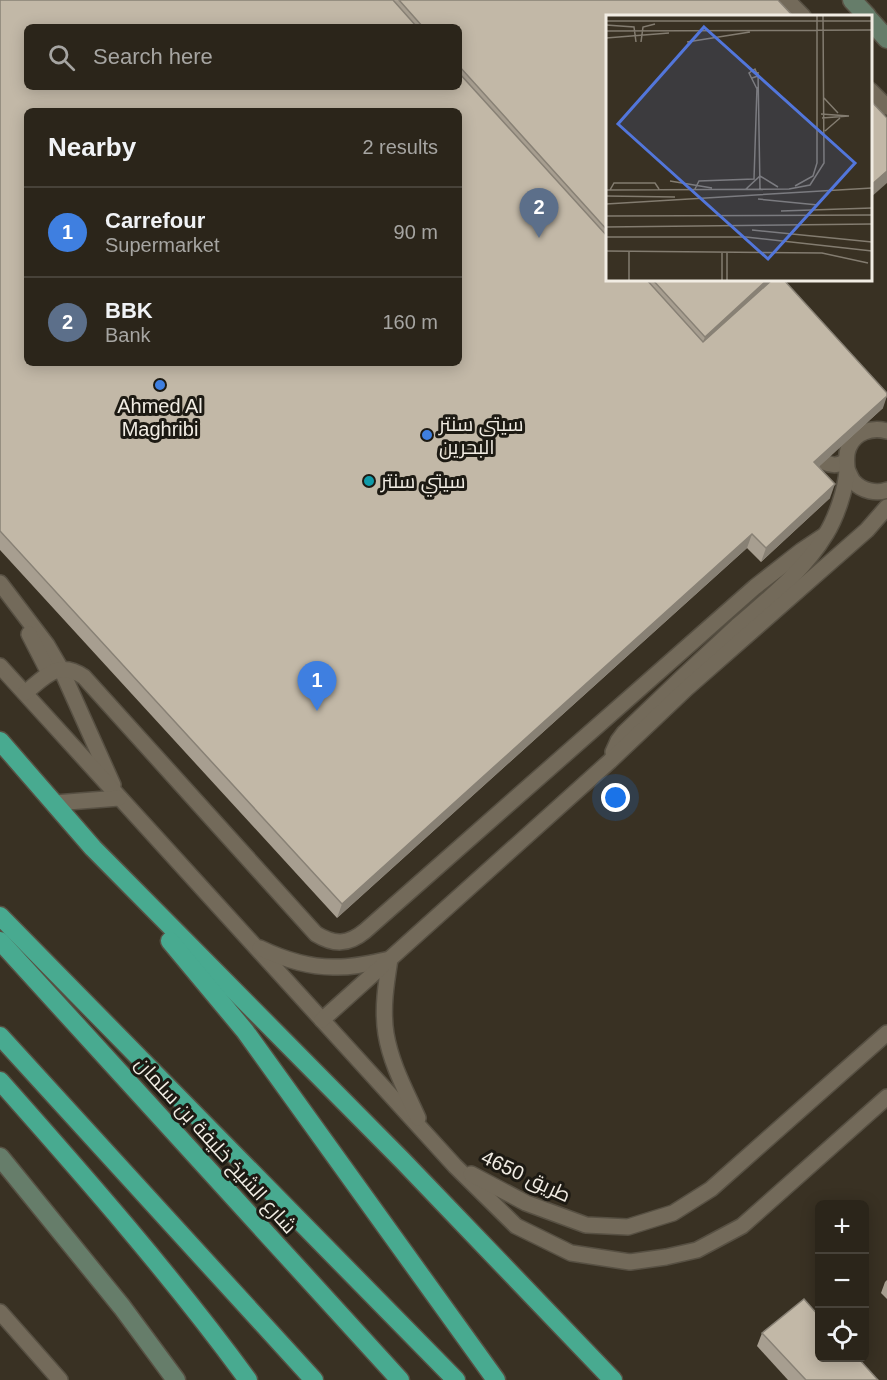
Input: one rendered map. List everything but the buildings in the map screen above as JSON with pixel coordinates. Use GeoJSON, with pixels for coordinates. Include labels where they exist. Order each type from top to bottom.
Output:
{"type":"FeatureCollection","features":[{"type":"Feature","properties":{"kind":"highway"},"geometry":{"type":"LineString","coordinates":[[0,741],[55,803],[245,1031],[496,1380]]}},
{"type":"Feature","properties":{"kind":"highway"},"geometry":{"type":"LineString","coordinates":[[93,848],[402,1160],[614,1380]]}},
{"type":"Feature","properties":{"kind":"highway"},"geometry":{"type":"LineString","coordinates":[[0,916],[456,1380]]}},
{"type":"Feature","properties":{"kind":"highway","name":"شارع الشيخ خليفة بن سلمان"},"geometry":{"type":"LineString","coordinates":[[0,940],[400,1380]]}},
{"type":"Feature","properties":{"kind":"highway"},"geometry":{"type":"LineString","coordinates":[[0,1036],[314,1380]]}},
{"type":"Feature","properties":{"kind":"highway"},"geometry":{"type":"LineString","coordinates":[[0,1081],[70,1160],[211,1330],[248,1380]]}},
{"type":"Feature","properties":{"kind":"main road"},"geometry":{"type":"LineString","coordinates":[[852,0],[866,15]]}},
{"type":"Feature","properties":{"kind":"main road"},"geometry":{"type":"LineString","coordinates":[[872,22],[887,39]]}},
{"type":"Feature","properties":{"kind":"main road"},"geometry":{"type":"LineString","coordinates":[[0,1157],[122,1307],[176,1380]]}},
{"type":"Feature","properties":{"kind":"lane"},"geometry":{"type":"LineString","coordinates":[[787,0],[802,15]]}},
{"type":"Feature","properties":{"kind":"lane"},"geometry":{"type":"LineString","coordinates":[[872,92],[887,107]]}},
{"type":"Feature","properties":{"kind":"lane"},"geometry":{"type":"LineString","coordinates":[[322,1020],[610,761],[683,684],[792,576],[813,552],[835,518],[841,500],[849,447],[858,436],[870,429],[887,430]]}},
{"type":"Feature","properties":{"kind":"lane"},"geometry":{"type":"LineString","coordinates":[[824,462],[846,465]]}},
{"type":"Feature","properties":{"kind":"lane"},"geometry":{"type":"LineString","coordinates":[[846,465],[854,483],[867,490],[882,492],[887,490]]}},
{"type":"Feature","properties":{"kind":"lane"},"geometry":{"type":"LineString","coordinates":[[683,684],[867,530],[887,507]]}},
{"type":"Feature","properties":{"kind":"lane"},"geometry":{"type":"LineString","coordinates":[[25,693],[55,671],[75,670],[84,677],[316,934],[335,942],[345,942],[359,936],[778,568],[825,535]]}},
{"type":"Feature","properties":{"kind":"lane"},"geometry":{"type":"LineString","coordinates":[[3,586],[47,645],[55,671],[119,798]]}},
{"type":"Feature","properties":{"kind":"lane"},"geometry":{"type":"LineString","coordinates":[[666,664],[683,684]]}},
{"type":"Feature","properties":{"kind":"lane"},"geometry":{"type":"LineString","coordinates":[[0,666],[455,1166]]}},
{"type":"Feature","properties":{"kind":"lane"},"geometry":{"type":"LineString","coordinates":[[55,803],[119,798]]}},
{"type":"Feature","properties":{"kind":"lane"},"geometry":{"type":"LineString","coordinates":[[254,945],[279,957],[306,964],[333,967],[361,965],[390,959]]}},
{"type":"Feature","properties":{"kind":"lane"},"geometry":{"type":"LineString","coordinates":[[390,959],[385,994],[386,1034],[398,1073],[425,1132]]}},
{"type":"Feature","properties":{"kind":"lane","name":"طريق 4650"},"geometry":{"type":"LineString","coordinates":[[455,1166],[526,1203],[586,1225],[628,1227],[673,1213],[711,1189],[887,1033]]}},
{"type":"Feature","properties":{"kind":"lane","name":"طريق 4650"},"geometry":{"type":"LineString","coordinates":[[455,1166],[516,1226],[571,1253],[630,1262],[666,1257],[697,1250],[742,1226],[887,1097]]}},
{"type":"Feature","properties":{"kind":"lane"},"geometry":{"type":"LineString","coordinates":[[0,1312],[60,1380]]}},
{"type":"Feature","properties":{"kind":"place","name":"BBK"},"geometry":{"type":"Point","coordinates":[539,238]}},
{"type":"Feature","properties":{"kind":"place","name":"Ahmed Al Maghribi"},"geometry":{"type":"Point","coordinates":[160,385]}},
{"type":"Feature","properties":{"kind":"place","name":"سيتي سنتر البحرين"},"geometry":{"type":"Point","coordinates":[427,435]}},
{"type":"Feature","properties":{"kind":"place","name":"سيتي سنتر"},"geometry":{"type":"Point","coordinates":[369,481]}},
{"type":"Feature","properties":{"kind":"place","name":"Carrefour"},"geometry":{"type":"Point","coordinates":[317,711]}}]}
